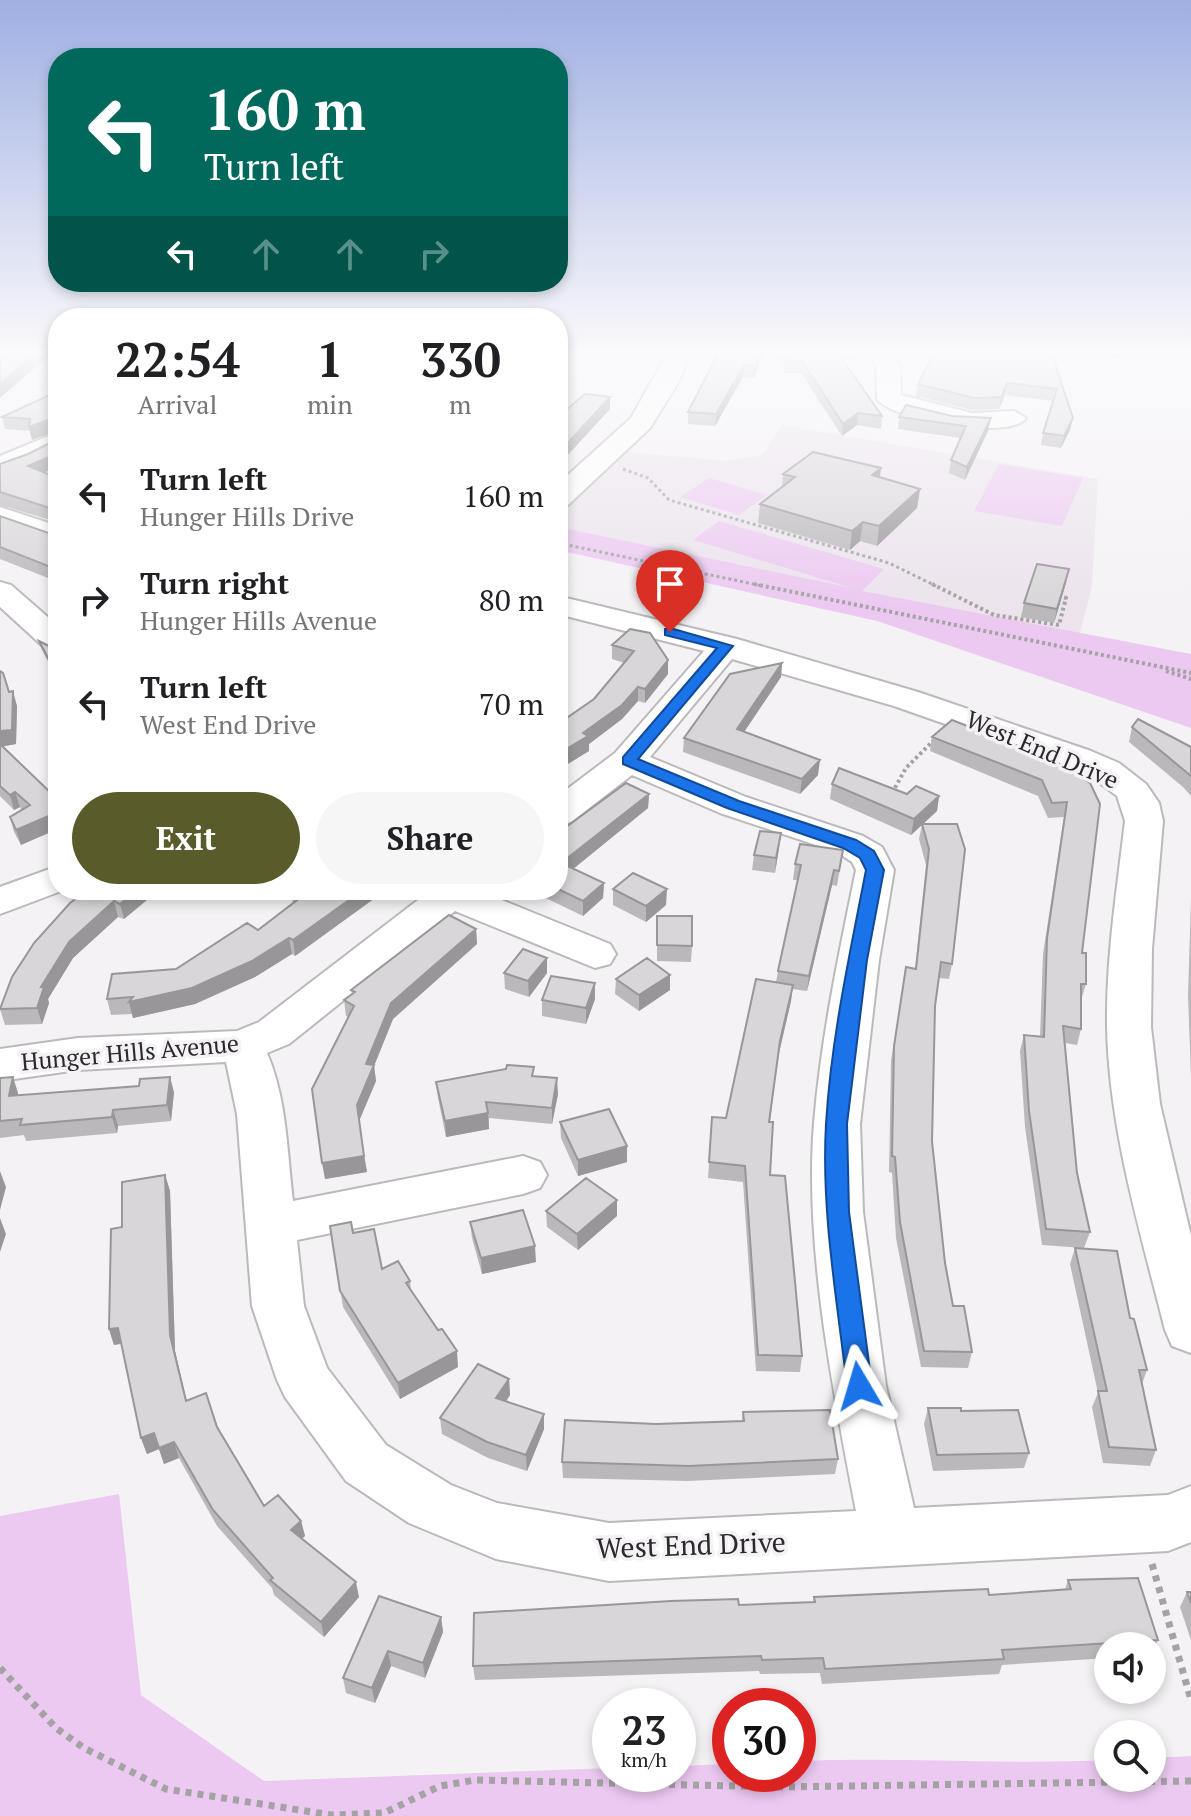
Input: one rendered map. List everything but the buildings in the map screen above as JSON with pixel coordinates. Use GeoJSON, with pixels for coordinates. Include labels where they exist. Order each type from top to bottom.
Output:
{"type":"FeatureCollection","features":[{"type":"Feature","properties":{"kind":"street"},"geometry":{"type":"LineString","coordinates":[[568,490],[626,437]]}},
{"type":"Feature","properties":{"kind":"street"},"geometry":{"type":"LineString","coordinates":[[0,466],[48,444]]}},
{"type":"Feature","properties":{"kind":"street"},"geometry":{"type":"LineString","coordinates":[[0,515],[48,532]]}},
{"type":"Feature","properties":{"kind":"street"},"geometry":{"type":"LineString","coordinates":[[0,591],[48,634]]}},
{"type":"Feature","properties":{"kind":"street","name":"West End Drive"},"geometry":{"type":"LineString","coordinates":[[568,607],[726,646],[917,700],[1082,762],[1121,781],[1143,807],[1130,979],[1129,1026],[1136,1100],[1191,1330]]}},
{"type":"Feature","properties":{"kind":"street"},"geometry":{"type":"LineString","coordinates":[[568,806],[628,761],[726,646]]}},
{"type":"Feature","properties":{"kind":"street"},"geometry":{"type":"LineString","coordinates":[[628,761],[733,805],[858,849],[868,855],[875,870],[858,960],[837,1124],[838,1212],[859,1386],[891,1536]]}},
{"type":"Feature","properties":{"kind":"street"},"geometry":{"type":"LineString","coordinates":[[0,901],[48,882]]}},
{"type":"Feature","properties":{"kind":"street","name":"Hunger Hills Avenue"},"geometry":{"type":"LineString","coordinates":[[0,1065],[78,1054],[242,1046],[274,1033],[444,900]]}},
{"type":"Feature","properties":{"kind":"street","name":"Hunger Hills Avenue"},"geometry":{"type":"LineString","coordinates":[[472,900],[595,954]]}},
{"type":"Feature","properties":{"kind":"street","name":"West End Drive"},"geometry":{"type":"LineString","coordinates":[[242,1046],[256,1087],[278,1306],[304,1380],[366,1463],[430,1504],[496,1531],[609,1552],[1166,1520]]}},
{"type":"Feature","properties":{"kind":"street"},"geometry":{"type":"LineString","coordinates":[[272,1225],[523,1175]]}},
{"type":"Feature","properties":{"kind":"path"},"geometry":{"type":"LineString","coordinates":[[595,465],[638,473],[656,484],[669,500],[682,505],[889,563],[994,615],[1059,625],[1066,598],[1062,597]]}},
{"type":"Feature","properties":{"kind":"path"},"geometry":{"type":"LineString","coordinates":[[568,545],[1191,673]]}},
{"type":"Feature","properties":{"kind":"path"},"geometry":{"type":"LineString","coordinates":[[1131,662],[1191,679]]}},
{"type":"Feature","properties":{"kind":"path"},"geometry":{"type":"LineString","coordinates":[[858,849],[867,840],[906,768],[958,715]]}},
{"type":"Feature","properties":{"kind":"path"},"geometry":{"type":"LineString","coordinates":[[1166,1520],[1191,1700]]}},
{"type":"Feature","properties":{"kind":"path"},"geometry":{"type":"LineString","coordinates":[[0,1668],[56,1728],[84,1748],[166,1789],[331,1815],[384,1813],[440,1786],[475,1780],[779,1787],[1191,1781]]}},
{"type":"Feature","properties":{"kind":"shaded area"},"geometry":{"type":"Polygon","coordinates":[[[774,437],[851,437],[1098,479],[1092,586],[1080,633],[568,540],[568,507],[627,452],[727,461],[762,455],[774,437]]]}},
{"type":"Feature","properties":{"kind":"shaded area"},"geometry":{"type":"Polygon","coordinates":[[[999,464],[1083,478],[1062,526],[974,511],[999,464]]]}},
{"type":"Feature","properties":{"kind":"shaded area"},"geometry":{"type":"Polygon","coordinates":[[[709,478],[767,495],[739,515],[680,497],[709,478]]]}},
{"type":"Feature","properties":{"kind":"shaded area"},"geometry":{"type":"Polygon","coordinates":[[[719,521],[884,569],[862,591],[1191,654],[1191,728],[877,621],[568,552],[568,529],[852,588],[693,540],[719,521]]]}},
{"type":"Feature","properties":{"kind":"shaded area"},"geometry":{"type":"Polygon","coordinates":[[[119,1494],[141,1695],[264,1781],[592,1769],[592,1792],[696,1792],[696,1765],[712,1765],[712,1792],[816,1792],[816,1761],[1094,1760],[1094,1792],[1166,1792],[1166,1757],[1191,1756],[1191,1816],[0,1816],[0,1516],[119,1494]]]}},
{"type":"Feature","properties":{"kind":"route"},"geometry":{"type":"LineString","coordinates":[[670,632],[726,646],[628,761],[733,805],[850,844],[868,855],[875,870],[858,960],[837,1124],[838,1212],[859,1386]]}}]}
